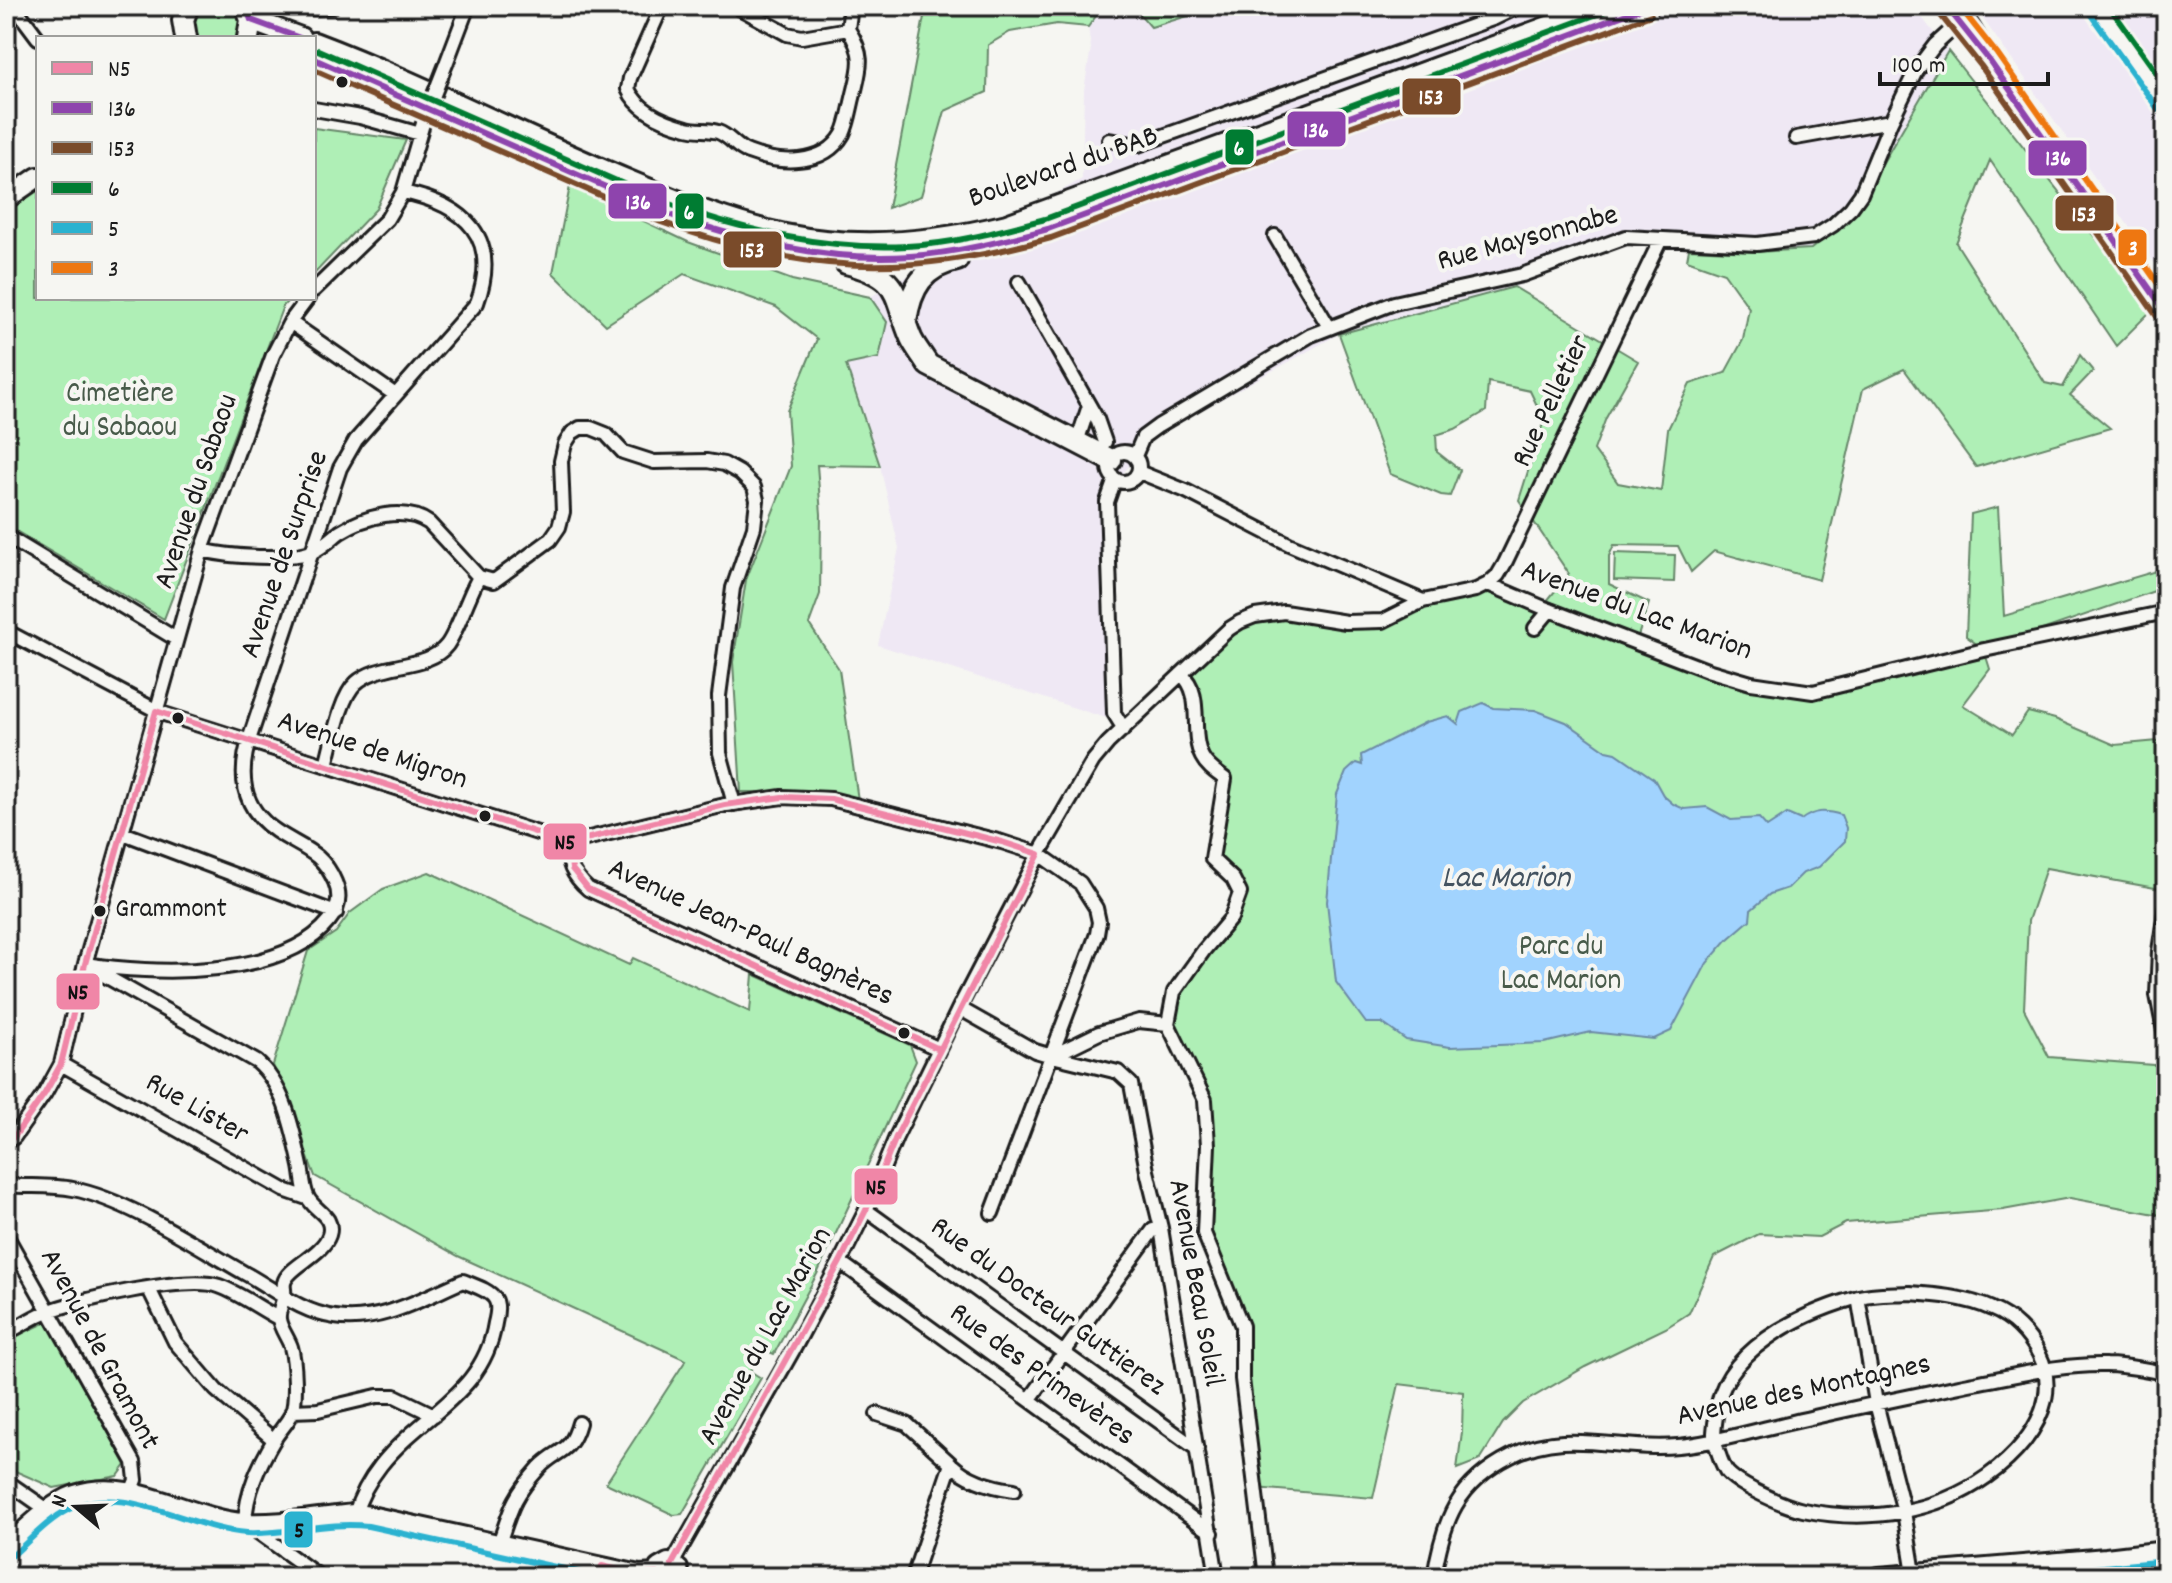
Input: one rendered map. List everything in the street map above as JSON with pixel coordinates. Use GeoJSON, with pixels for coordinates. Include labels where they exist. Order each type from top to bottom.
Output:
{"type":"FeatureCollection","features":[{"type":"Feature","properties":{"kind":"main road","name":"Boulevard du BAB"},"geometry":{"type":"LineString","coordinates":[[316,44],[580,161],[712,215],[786,235],[832,242],[877,243],[926,241],[1007,225],[1606,6]]}},
{"type":"Feature","properties":{"kind":"main road","name":"Boulevard du BAB"},"geometry":{"type":"LineString","coordinates":[[316,60],[665,213],[749,242],[832,256],[911,256],[987,245],[1048,229],[1648,6]]}},
{"type":"Feature","properties":{"kind":"main road"},"geometry":{"type":"LineString","coordinates":[[1946,6],[1957,15],[2166,312]]}},
{"type":"Feature","properties":{"kind":"main road"},"geometry":{"type":"LineString","coordinates":[[249,21],[294,36]]}},
{"type":"Feature","properties":{"kind":"main road"},"geometry":{"type":"LineString","coordinates":[[906,321],[909,300],[917,283],[929,270],[950,261],[986,254],[1048,229]]}},
{"type":"Feature","properties":{"kind":"main road"},"geometry":{"type":"LineString","coordinates":[[832,256],[848,264],[863,266],[891,283],[911,339],[928,365],[1101,451]]}},
{"type":"Feature","properties":{"kind":"street"},"geometry":{"type":"LineString","coordinates":[[14,6],[36,36]]}},
{"type":"Feature","properties":{"kind":"street"},"geometry":{"type":"LineString","coordinates":[[298,6],[333,6]]}},
{"type":"Feature","properties":{"kind":"street"},"geometry":{"type":"LineString","coordinates":[[316,288],[376,232],[403,192],[424,120],[468,6]]}},
{"type":"Feature","properties":{"kind":"street"},"geometry":{"type":"LineString","coordinates":[[662,6],[630,78],[628,89],[640,108],[688,129],[726,135],[748,152],[796,162],[818,155],[837,143],[844,131],[862,61],[859,46],[848,29],[851,6]]}},
{"type":"Feature","properties":{"kind":"street"},"geometry":{"type":"LineString","coordinates":[[736,6],[787,34],[802,37],[848,29]]}},
{"type":"Feature","properties":{"kind":"street"},"geometry":{"type":"LineString","coordinates":[[1109,140],[1138,145],[1495,18],[1520,6]]}},
{"type":"Feature","properties":{"kind":"street"},"geometry":{"type":"LineString","coordinates":[[2097,6],[2166,103]]}},
{"type":"Feature","properties":{"kind":"street","name":"Rue Maysonnabe"},"geometry":{"type":"LineString","coordinates":[[1101,451],[1143,437],[1329,327],[1422,295],[1522,275],[1626,237],[1757,244],[1814,237],[1833,225],[1861,194],[1891,121],[1925,57],[1957,15]]}},
{"type":"Feature","properties":{"kind":"street"},"geometry":{"type":"LineString","coordinates":[[316,109],[360,117],[420,134]]}},
{"type":"Feature","properties":{"kind":"street"},"geometry":{"type":"LineString","coordinates":[[1796,138],[1891,121]]}},
{"type":"Feature","properties":{"kind":"street"},"geometry":{"type":"LineString","coordinates":[[6,199],[36,178]]}},
{"type":"Feature","properties":{"kind":"street","name":"Avenue de Surprise"},"geometry":{"type":"LineString","coordinates":[[336,913],[339,898],[335,882],[323,861],[305,846],[276,831],[257,814],[242,776],[248,740],[340,468],[356,440],[394,394],[477,303],[484,283],[486,264],[481,239],[469,221],[448,206],[403,192]]}},
{"type":"Feature","properties":{"kind":"street"},"geometry":{"type":"LineString","coordinates":[[1275,236],[1329,327]]}},
{"type":"Feature","properties":{"kind":"street","name":"Rue Pelletier"},"geometry":{"type":"LineString","coordinates":[[1488,584],[1505,563],[1660,241]]}},
{"type":"Feature","properties":{"kind":"street"},"geometry":{"type":"LineString","coordinates":[[1019,282],[1097,419],[1107,502],[1114,713],[1124,729]]}},
{"type":"Feature","properties":{"kind":"street","name":"Avenue du Sabaou"},"geometry":{"type":"LineString","coordinates":[[6,1142],[22,1126],[61,1064],[85,964],[202,550],[273,355],[290,322],[306,300]]}},
{"type":"Feature","properties":{"kind":"street"},"geometry":{"type":"LineString","coordinates":[[290,322],[394,394]]}},
{"type":"Feature","properties":{"kind":"street"},"geometry":{"type":"LineString","coordinates":[[1089,406],[1101,451],[1129,482],[1139,472],[1140,463],[1101,451]]}},
{"type":"Feature","properties":{"kind":"street"},"geometry":{"type":"LineString","coordinates":[[202,550],[229,557],[314,551],[344,530],[395,513],[420,516],[479,577],[494,581],[550,540],[559,527],[563,512],[563,452],[572,433],[580,428],[591,428],[606,434],[623,452],[654,462],[707,461],[724,464],[740,473],[754,487],[757,500],[754,527],[733,588],[727,648],[721,665],[720,753],[734,804]]}},
{"type":"Feature","properties":{"kind":"street"},"geometry":{"type":"LineString","coordinates":[[1139,472],[1186,491],[1289,544],[1423,601]]}},
{"type":"Feature","properties":{"kind":"street"},"geometry":{"type":"LineString","coordinates":[[6,536],[176,639]]}},
{"type":"Feature","properties":{"kind":"street"},"geometry":{"type":"LineString","coordinates":[[326,765],[347,695],[354,684],[365,676],[388,668],[432,658],[446,646],[479,577]]}},
{"type":"Feature","properties":{"kind":"street","name":"Avenue du Lac Marion"},"geometry":{"type":"LineString","coordinates":[[671,1574],[840,1262],[959,1008],[1039,854],[1093,761],[1229,629],[1255,616],[1284,612],[1365,623],[1383,621],[1423,601],[1476,590],[1488,584],[1707,670],[1751,683],[1813,692],[1984,650],[2166,612]]}},
{"type":"Feature","properties":{"kind":"street"},"geometry":{"type":"LineString","coordinates":[[1535,628],[1550,610]]}},
{"type":"Feature","properties":{"kind":"street","name":"Avenue de Migron"},"geometry":{"type":"LineString","coordinates":[[6,631],[156,711],[569,843]]}},
{"type":"Feature","properties":{"kind":"street"},"geometry":{"type":"LineString","coordinates":[[1181,674],[1193,691],[1201,756],[1225,779],[1212,859],[1233,879],[1240,893],[1231,918],[1174,992],[1168,1024],[1205,1100],[1208,1145],[1204,1233],[1242,1326],[1242,1379],[1266,1577]]}},
{"type":"Feature","properties":{"kind":"street"},"geometry":{"type":"LineString","coordinates":[[569,843],[734,804],[782,797],[831,799],[1039,854],[1080,883],[1089,894],[1099,922],[1097,934],[992,1213]]}},
{"type":"Feature","properties":{"kind":"street"},"geometry":{"type":"LineString","coordinates":[[85,964],[146,972],[210,968],[271,959],[317,936],[336,913],[123,833]]}},
{"type":"Feature","properties":{"kind":"street","name":"Avenue Jean-Paul Bagnères"},"geometry":{"type":"LineString","coordinates":[[569,843],[567,857],[577,879],[599,896],[939,1049]]}},
{"type":"Feature","properties":{"kind":"street"},"geometry":{"type":"LineString","coordinates":[[2166,906],[2159,951],[2157,995],[2166,1041]]}},
{"type":"Feature","properties":{"kind":"street"},"geometry":{"type":"LineString","coordinates":[[85,964],[257,1062],[276,1082],[290,1123],[307,1198],[324,1213],[330,1232],[313,1256],[284,1282],[284,1297],[278,1318]]}},
{"type":"Feature","properties":{"kind":"street","name":"Avenue Beau Soleil"},"geometry":{"type":"LineString","coordinates":[[959,1008],[1035,1051],[1118,1072],[1131,1084],[1161,1228],[1217,1577]]}},
{"type":"Feature","properties":{"kind":"street"},"geometry":{"type":"LineString","coordinates":[[1052,1056],[1099,1033],[1139,1021],[1168,1024]]}},
{"type":"Feature","properties":{"kind":"street","name":"Rue Lister"},"geometry":{"type":"LineString","coordinates":[[61,1064],[284,1190],[307,1198]]}},
{"type":"Feature","properties":{"kind":"street"},"geometry":{"type":"LineString","coordinates":[[6,1185],[73,1189],[112,1203],[151,1221],[284,1297],[335,1317],[358,1318],[382,1314],[463,1281],[493,1295],[497,1303],[496,1320],[486,1356],[462,1391],[381,1464],[355,1514]]}},
{"type":"Feature","properties":{"kind":"street","name":"Rue du Docteur Guttierez"},"geometry":{"type":"LineString","coordinates":[[866,1210],[1197,1449]]}},
{"type":"Feature","properties":{"kind":"street"},"geometry":{"type":"LineString","coordinates":[[1030,1399],[1153,1230],[1161,1228]]}},
{"type":"Feature","properties":{"kind":"street","name":"Avenue de Gramont"},"geometry":{"type":"LineString","coordinates":[[6,1235],[134,1462],[136,1480],[131,1492]]}},
{"type":"Feature","properties":{"kind":"street","name":"Rue des Primevères"},"geometry":{"type":"LineString","coordinates":[[840,1262],[1212,1533]]}},
{"type":"Feature","properties":{"kind":"street"},"geometry":{"type":"LineString","coordinates":[[217,1285],[229,1264]]}},
{"type":"Feature","properties":{"kind":"street"},"geometry":{"type":"LineString","coordinates":[[6,1333],[50,1311],[128,1290],[167,1285],[217,1285],[278,1318],[291,1348],[294,1369],[292,1411],[251,1484],[245,1523]]}},
{"type":"Feature","properties":{"kind":"street"},"geometry":{"type":"LineString","coordinates":[[149,1289],[175,1342],[216,1390],[274,1440]]}},
{"type":"Feature","properties":{"kind":"street"},"geometry":{"type":"LineString","coordinates":[[1909,1293],[1954,1297],[1991,1308],[2009,1318],[2032,1340],[2047,1369],[2048,1392],[2042,1414],[2031,1434],[2005,1462],[1948,1498],[1904,1512],[1865,1517],[1826,1515],[1782,1505],[1727,1472],[1714,1440],[1717,1400],[1735,1366],[1763,1342],[1807,1316],[1858,1297],[1909,1293]]}},
{"type":"Feature","properties":{"kind":"street"},"geometry":{"type":"LineString","coordinates":[[1858,1297],[1876,1403],[1904,1512],[1914,1573]]}},
{"type":"Feature","properties":{"kind":"street","name":"Avenue des Montagnes"},"geometry":{"type":"LineString","coordinates":[[1434,1577],[1440,1539],[1464,1490],[1492,1466],[1546,1442],[1570,1440],[1636,1447],[1677,1447],[2047,1369],[2109,1365],[2166,1373]]}},
{"type":"Feature","properties":{"kind":"street"},"geometry":{"type":"LineString","coordinates":[[292,1411],[328,1409],[377,1396],[395,1396],[434,1415]]}},
{"type":"Feature","properties":{"kind":"street"},"geometry":{"type":"LineString","coordinates":[[877,1414],[907,1424],[962,1474],[996,1487],[1014,1490]]}},
{"type":"Feature","properties":{"kind":"street"},"geometry":{"type":"LineString","coordinates":[[499,1544],[510,1505],[542,1465],[569,1447],[579,1423]]}},
{"type":"Feature","properties":{"kind":"street"},"geometry":{"type":"LineString","coordinates":[[913,1577],[951,1464]]}},
{"type":"Feature","properties":{"kind":"street"},"geometry":{"type":"LineString","coordinates":[[6,1481],[49,1511]]}},
{"type":"Feature","properties":{"kind":"street"},"geometry":{"type":"LineString","coordinates":[[6,1547],[49,1511],[74,1495],[99,1491],[131,1492],[207,1517],[245,1523],[355,1514],[499,1544],[600,1572],[671,1574]]}},
{"type":"Feature","properties":{"kind":"street"},"geometry":{"type":"LineString","coordinates":[[245,1523],[320,1577]]}},
{"type":"Feature","properties":{"kind":"street"},"geometry":{"type":"LineString","coordinates":[[1879,1577],[2166,1551]]}},
{"type":"Feature","properties":{"kind":"shaded area"},"geometry":{"type":"Polygon","coordinates":[[[1133,6],[1151,27],[1221,6],[1913,6],[1948,51],[1851,217],[1811,249],[1753,252],[1689,249],[1636,241],[1514,287],[1339,334],[1153,437],[1102,499],[1106,718],[878,645],[899,548],[880,466],[846,365],[879,358],[887,322],[870,297],[1082,179],[1084,90],[1091,48],[1088,27],[1099,12],[1133,6]]]}},
{"type":"Feature","properties":{"kind":"shaded area"},"geometry":{"type":"Polygon","coordinates":[[[1974,6],[2166,6],[2166,279],[1974,6]]]}},
{"type":"Feature","properties":{"kind":"shaded area"},"geometry":{"type":"Polygon","coordinates":[[[2166,1563],[2166,1577],[2042,1577],[2166,1563]]]}},
{"type":"Feature","properties":{"kind":"green space"},"geometry":{"type":"Polygon","coordinates":[[[202,6],[233,6],[241,21],[237,36],[198,36],[194,21],[202,6]]]}},
{"type":"Feature","properties":{"kind":"green space"},"geometry":{"type":"Polygon","coordinates":[[[926,6],[1133,6],[1099,12],[1088,27],[1057,24],[1010,32],[988,45],[987,92],[945,111],[921,196],[888,208],[926,6]]]}},
{"type":"Feature","properties":{"kind":"green space"},"geometry":{"type":"Polygon","coordinates":[[[1133,6],[1221,6],[1151,27],[1133,6]]]}},
{"type":"Feature","properties":{"kind":"green space","name":"Parc du Lac Marion"},"geometry":{"type":"Polygon","coordinates":[[[1948,51],[2152,310],[2116,346],[1990,160],[1956,243],[2045,383],[2063,387],[2080,355],[2093,371],[2070,395],[2110,428],[1976,467],[1904,369],[1863,389],[1819,580],[1714,551],[1691,572],[1678,546],[1614,545],[1609,556],[1609,584],[1649,603],[1636,642],[1707,670],[1813,692],[1983,649],[1966,636],[1971,514],[1998,507],[2004,616],[2166,568],[2166,587],[1984,650],[1990,669],[1963,705],[2012,735],[2028,712],[2055,719],[2115,745],[2158,741],[2166,730],[2166,890],[2046,868],[2028,921],[2024,1009],[2049,1057],[2166,1066],[2166,1216],[2070,1198],[2003,1210],[1846,1223],[1819,1237],[1759,1234],[1714,1257],[1689,1313],[1523,1403],[1503,1423],[1480,1460],[1457,1469],[1463,1392],[1399,1384],[1373,1498],[1255,1488],[1242,1326],[1204,1233],[1205,1101],[1168,1024],[1174,992],[1240,893],[1212,859],[1225,780],[1201,756],[1193,691],[1181,674],[1255,616],[1365,623],[1488,584],[1542,607],[1569,574],[1519,500],[1544,420],[1530,391],[1488,382],[1486,411],[1455,429],[1436,435],[1437,452],[1460,470],[1450,496],[1441,495],[1390,474],[1339,334],[1514,287],[1638,361],[1606,418],[1594,450],[1618,483],[1661,491],[1668,429],[1690,384],[1725,373],[1743,340],[1749,308],[1724,273],[1687,260],[1689,249],[1753,252],[1811,249],[1851,217],[1948,51]]]}},
{"type":"Feature","properties":{"kind":"green space"},"geometry":{"type":"Polygon","coordinates":[[[316,128],[406,140],[376,209],[316,272],[316,128]]]}},
{"type":"Feature","properties":{"kind":"green space"},"geometry":{"type":"Polygon","coordinates":[[[570,186],[688,242],[792,280],[870,297],[887,322],[879,358],[846,365],[880,466],[817,465],[821,514],[820,594],[809,624],[839,669],[858,800],[811,792],[741,792],[733,662],[746,580],[791,466],[787,411],[817,339],[776,307],[684,274],[606,325],[553,273],[570,186]]]}},
{"type":"Feature","properties":{"kind":"green space","name":"Cimetière du Sabaou"},"geometry":{"type":"Polygon","coordinates":[[[36,190],[36,300],[289,300],[283,306],[164,619],[6,525],[6,211],[36,190]]]}},
{"type":"Feature","properties":{"kind":"green space"},"geometry":{"type":"Polygon","coordinates":[[[1615,553],[1675,555],[1674,582],[1614,580],[1615,553]]]}},
{"type":"Feature","properties":{"kind":"green space"},"geometry":{"type":"Polygon","coordinates":[[[429,872],[629,965],[633,958],[750,1012],[753,974],[910,1045],[916,1061],[817,1274],[774,1354],[762,1349],[750,1371],[761,1378],[682,1514],[674,1515],[606,1483],[686,1360],[458,1256],[315,1176],[273,1065],[308,951],[336,932],[350,913],[383,889],[429,872]]]}},
{"type":"Feature","properties":{"kind":"green space"},"geometry":{"type":"Polygon","coordinates":[[[47,1322],[126,1465],[118,1476],[54,1488],[6,1467],[6,1341],[47,1322]]]}},
{"type":"Feature","properties":{"kind":"water","name":"Lac Marion"},"geometry":{"type":"Polygon","coordinates":[[[1483,703],[1493,708],[1535,710],[1566,722],[1654,779],[1663,795],[1684,809],[1707,807],[1731,820],[1759,818],[1767,827],[1787,814],[1801,820],[1815,813],[1830,812],[1841,815],[1846,828],[1845,841],[1819,867],[1803,873],[1788,888],[1770,894],[1751,910],[1750,920],[1707,963],[1671,1031],[1654,1039],[1591,1032],[1544,1043],[1450,1047],[1406,1040],[1382,1023],[1366,1023],[1336,982],[1327,902],[1337,794],[1346,772],[1356,763],[1362,765],[1361,755],[1426,722],[1448,716],[1458,724],[1462,712],[1483,703]]]}},
{"type":"Feature","properties":{"kind":"transit line","name":"136"},"geometry":{"type":"LineString","coordinates":[[246,6],[251,20],[295,36]]}},
{"type":"Feature","properties":{"kind":"transit line","name":"6"},"geometry":{"type":"LineString","coordinates":[[318,50],[698,214],[816,242],[907,246],[959,240],[1045,219],[1619,6]]}},
{"type":"Feature","properties":{"kind":"transit line","name":"136"},"geometry":{"type":"LineString","coordinates":[[316,60],[665,213],[695,223],[755,240],[816,252],[847,256],[910,256],[962,249],[1048,229],[1648,6]]}},
{"type":"Feature","properties":{"kind":"transit line","name":"136"},"geometry":{"type":"LineString","coordinates":[[1946,6],[1989,60],[2166,312]]}},
{"type":"Feature","properties":{"kind":"transit line","name":"3"},"geometry":{"type":"LineString","coordinates":[[1959,6],[1997,54],[2166,295]]}},
{"type":"Feature","properties":{"kind":"transit line","name":"6"},"geometry":{"type":"LineString","coordinates":[[2109,6],[2166,86]]}},
{"type":"Feature","properties":{"kind":"transit line","name":"153"},"geometry":{"type":"LineString","coordinates":[[1938,12],[1981,66],[2158,318]]}},
{"type":"Feature","properties":{"kind":"transit line","name":"5"},"geometry":{"type":"LineString","coordinates":[[2089,12],[2158,109]]}},
{"type":"Feature","properties":{"kind":"transit line","name":"153"},"geometry":{"type":"LineString","coordinates":[[316,71],[661,222],[762,252],[809,261],[901,265],[948,260],[1051,238],[1651,15]]}},
{"type":"Feature","properties":{"kind":"transit line","name":"N5"},"geometry":{"type":"LineString","coordinates":[[156,711],[569,843],[725,805],[782,797],[831,799],[1039,854],[896,1137],[866,1210],[840,1262],[672,1564]]}},
{"type":"Feature","properties":{"kind":"transit line","name":"N5"},"geometry":{"type":"LineString","coordinates":[[6,1142],[14,1137],[61,1064],[85,964],[156,711]]}},
{"type":"Feature","properties":{"kind":"transit line","name":"N5"},"geometry":{"type":"LineString","coordinates":[[569,843],[572,869],[588,889],[939,1049]]}},
{"type":"Feature","properties":{"kind":"transit line","name":"5"},"geometry":{"type":"LineString","coordinates":[[13,1555],[61,1513],[90,1502],[112,1501],[134,1503],[225,1530],[247,1533],[338,1525],[368,1526],[601,1577]]}},
{"type":"Feature","properties":{"kind":"transit line","name":"5"},"geometry":{"type":"LineString","coordinates":[[1999,1577],[2166,1561]]}},
{"type":"Feature","properties":{"kind":"transit line","name":"N5"},"geometry":{"type":"LineString","coordinates":[[598,1577],[602,1566],[639,1575],[657,1574]]}},
{"type":"Feature","properties":{"kind":"place","name":"Grammont"},"geometry":{"type":"Point","coordinates":[100,911]}}]}
